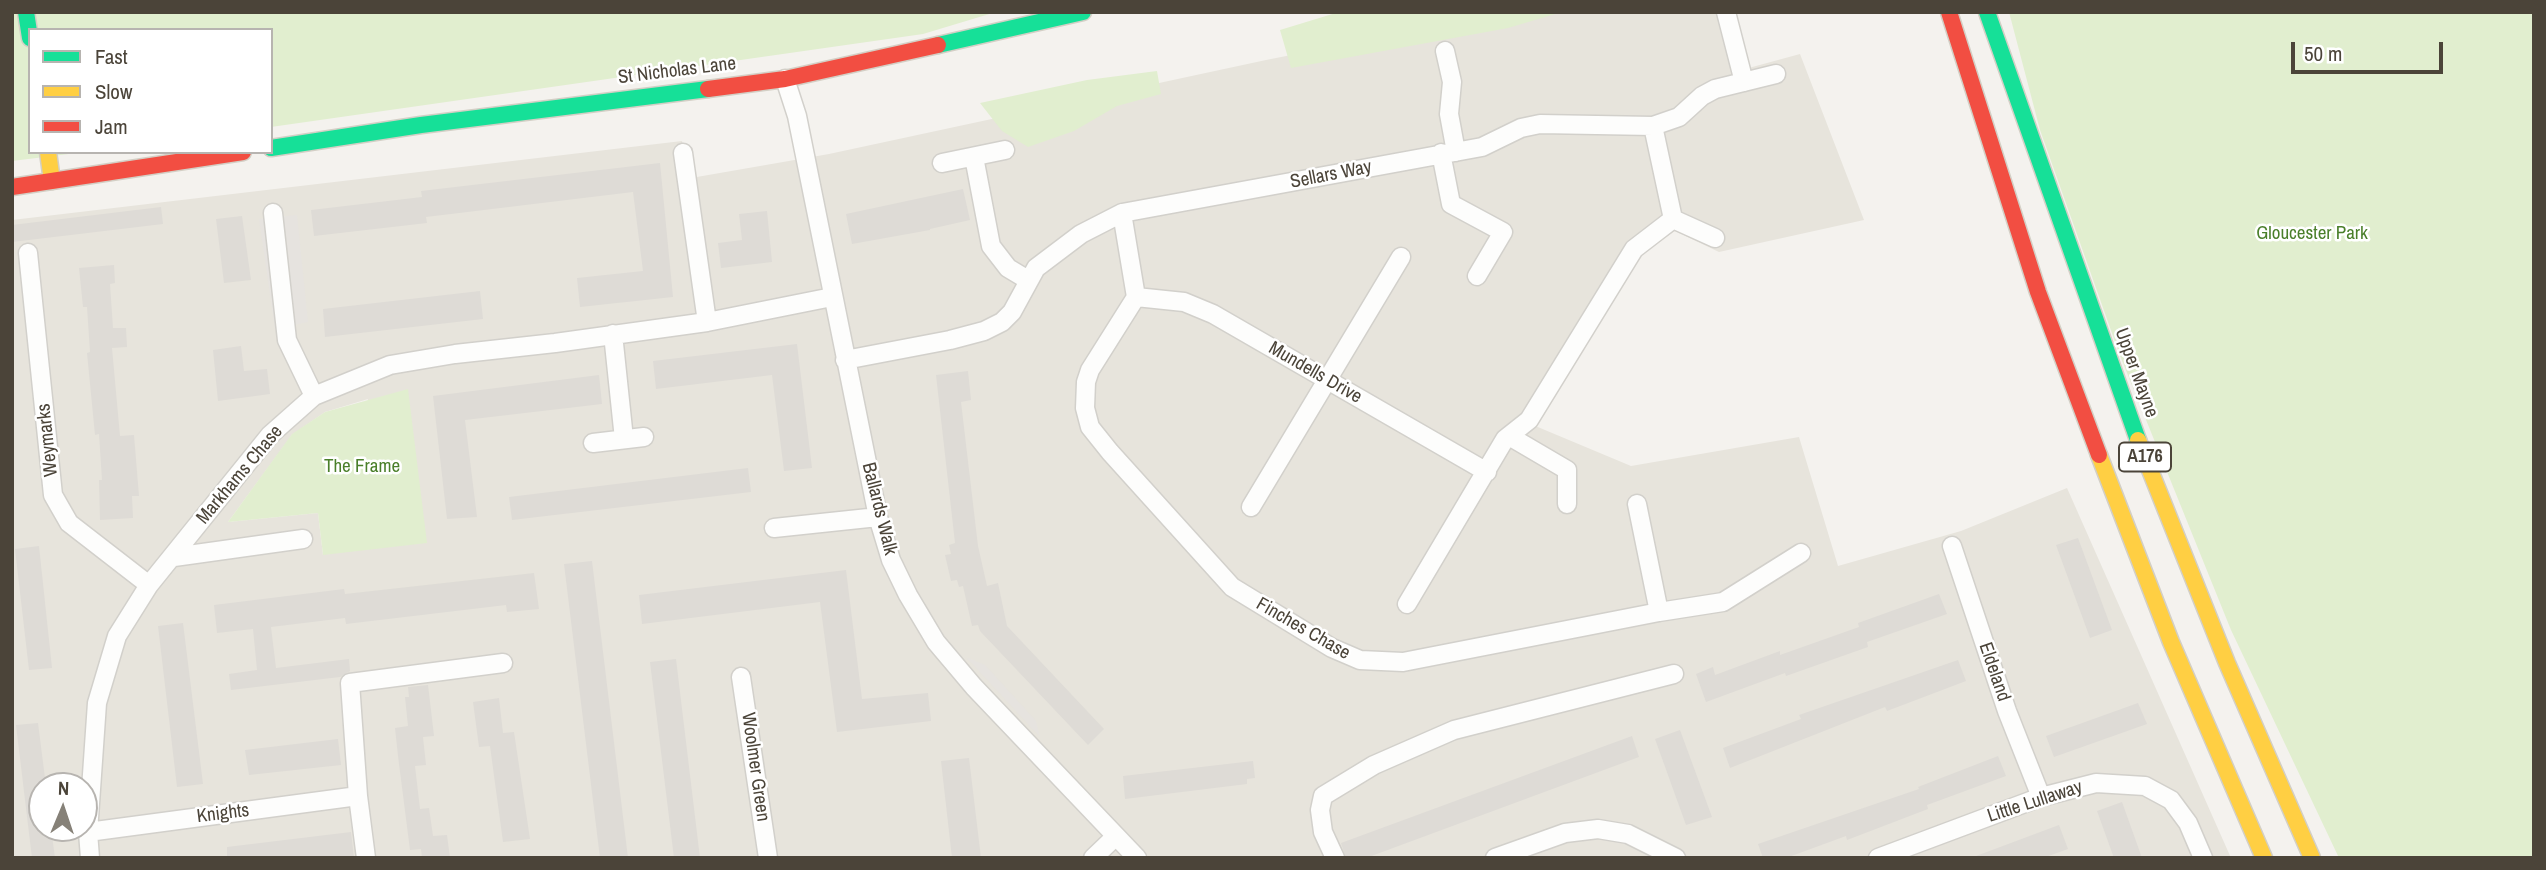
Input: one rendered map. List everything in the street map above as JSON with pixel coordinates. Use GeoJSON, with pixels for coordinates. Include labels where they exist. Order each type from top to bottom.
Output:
{"type":"FeatureCollection","features":[{"type":"Feature","properties":{"kind":"main road","name":"St Nicholas Lane"},"geometry":{"type":"LineString","coordinates":[[273,148],[421,125],[785,79],[1083,12]]}},
{"type":"Feature","properties":{"kind":"main road","name":"A176"},"geometry":{"type":"LineString","coordinates":[[1949,12],[2034,279],[2081,409],[2171,642],[2264,858]]}},
{"type":"Feature","properties":{"kind":"main road","name":"Upper Mayne"},"geometry":{"type":"LineString","coordinates":[[1987,12],[2123,402],[2227,663],[2312,858]]}},
{"type":"Feature","properties":{"kind":"main road"},"geometry":{"type":"LineString","coordinates":[[1995,12],[2000,48]]}},
{"type":"Feature","properties":{"kind":"main road"},"geometry":{"type":"LineString","coordinates":[[48,154],[52,181]]}},
{"type":"Feature","properties":{"kind":"main road"},"geometry":{"type":"LineString","coordinates":[[12,187],[230,154]]}},
{"type":"Feature","properties":{"kind":"street"},"geometry":{"type":"LineString","coordinates":[[1726,12],[1744,82]]}},
{"type":"Feature","properties":{"kind":"street"},"geometry":{"type":"LineString","coordinates":[[1445,51],[1452,82],[1449,114],[1451,204],[1503,232],[1477,276]]}},
{"type":"Feature","properties":{"kind":"street","name":"Sellars Way"},"geometry":{"type":"LineString","coordinates":[[845,360],[984,331],[1002,322],[1012,312],[1036,268],[1081,234],[1122,213],[1482,147],[1521,128],[1540,124],[1653,126],[1679,117],[1702,96],[1715,89],[1776,74]]}},
{"type":"Feature","properties":{"kind":"street","name":"Ballards Walk"},"geometry":{"type":"LineString","coordinates":[[785,79],[797,116],[878,517],[891,560],[936,642],[974,687],[1137,858]]}},
{"type":"Feature","properties":{"kind":"street"},"geometry":{"type":"LineString","coordinates":[[1653,126],[1673,219]]}},
{"type":"Feature","properties":{"kind":"street"},"geometry":{"type":"LineString","coordinates":[[942,163],[1005,150]]}},
{"type":"Feature","properties":{"kind":"street"},"geometry":{"type":"LineString","coordinates":[[683,153],[707,322]]}},
{"type":"Feature","properties":{"kind":"street"},"geometry":{"type":"LineString","coordinates":[[974,157],[991,246],[1008,268],[1028,280]]}},
{"type":"Feature","properties":{"kind":"street"},"geometry":{"type":"LineString","coordinates":[[272,213],[287,340],[314,396]]}},
{"type":"Feature","properties":{"kind":"street"},"geometry":{"type":"LineString","coordinates":[[1122,213],[1136,297]]}},
{"type":"Feature","properties":{"kind":"street"},"geometry":{"type":"LineString","coordinates":[[1673,219],[1715,239]]}},
{"type":"Feature","properties":{"kind":"street"},"geometry":{"type":"LineString","coordinates":[[1408,604],[1509,436],[1528,420],[1634,248],[1673,219]]}},
{"type":"Feature","properties":{"kind":"street","name":"Weymarks"},"geometry":{"type":"LineString","coordinates":[[28,253],[53,495],[69,523],[149,585]]}},
{"type":"Feature","properties":{"kind":"street"},"geometry":{"type":"LineString","coordinates":[[1251,507],[1401,257]]}},
{"type":"Feature","properties":{"kind":"street","name":"Markhams Chase"},"geometry":{"type":"LineString","coordinates":[[93,772],[100,691],[117,636],[149,585],[270,435],[314,396],[390,365],[455,354],[707,322],[832,296]]}},
{"type":"Feature","properties":{"kind":"street","name":"Mundells Drive"},"geometry":{"type":"LineString","coordinates":[[1136,297],[1184,302],[1213,314],[1487,472]]}},
{"type":"Feature","properties":{"kind":"street","name":"Finches Chase"},"geometry":{"type":"LineString","coordinates":[[1136,297],[1090,370],[1086,382],[1085,408],[1090,427],[1232,587],[1332,648],[1360,660],[1403,662],[1659,611],[1723,602],[1801,553]]}},
{"type":"Feature","properties":{"kind":"street"},"geometry":{"type":"LineString","coordinates":[[612,334],[624,439]]}},
{"type":"Feature","properties":{"kind":"street"},"geometry":{"type":"LineString","coordinates":[[1509,436],[1567,470],[1567,504]]}},
{"type":"Feature","properties":{"kind":"street"},"geometry":{"type":"LineString","coordinates":[[593,443],[644,437]]}},
{"type":"Feature","properties":{"kind":"street"},"geometry":{"type":"LineString","coordinates":[[1637,504],[1659,611]]}},
{"type":"Feature","properties":{"kind":"street"},"geometry":{"type":"LineString","coordinates":[[774,528],[878,517]]}},
{"type":"Feature","properties":{"kind":"street"},"geometry":{"type":"LineString","coordinates":[[174,557],[303,539]]}},
{"type":"Feature","properties":{"kind":"street","name":"Eldeland"},"geometry":{"type":"LineString","coordinates":[[1952,546],[2007,711],[2041,797]]}},
{"type":"Feature","properties":{"kind":"street"},"geometry":{"type":"LineString","coordinates":[[366,858],[358,796],[350,683],[503,663]]}},
{"type":"Feature","properties":{"kind":"street"},"geometry":{"type":"LineString","coordinates":[[1335,858],[1323,832],[1320,810],[1322,796],[1374,765],[1454,730],[1674,674]]}},
{"type":"Feature","properties":{"kind":"street","name":"Woolmer Green"},"geometry":{"type":"LineString","coordinates":[[741,677],[768,858]]}},
{"type":"Feature","properties":{"kind":"street","name":"Little Lullaway"},"geometry":{"type":"LineString","coordinates":[[1878,858],[2041,797],[2096,783],[2145,786],[2171,800],[2188,823],[2203,858]]}},
{"type":"Feature","properties":{"kind":"street","name":"Knights"},"geometry":{"type":"LineString","coordinates":[[98,831],[358,796]]}},
{"type":"Feature","properties":{"kind":"street"},"geometry":{"type":"LineString","coordinates":[[1495,858],[1565,833],[1598,829],[1628,834],[1676,858]]}},
{"type":"Feature","properties":{"kind":"street"},"geometry":{"type":"LineString","coordinates":[[1093,858],[1116,836]]}},
{"type":"Feature","properties":{"kind":"shaded area"},"geometry":{"type":"Polygon","coordinates":[[[1509,12],[1724,12],[1745,69],[1800,54],[1864,220],[1719,252],[1675,231],[1641,255],[1533,425],[1631,466],[1799,437],[1838,566],[1961,531],[2067,488],[2231,858],[12,858],[12,220],[682,141],[691,178],[829,154],[1266,60],[1509,12]],[[368,399],[325,412],[292,435],[228,522],[318,513],[323,555],[368,399]]]}},
{"type":"Feature","properties":{"kind":"shaded area"},"geometry":{"type":"Polygon","coordinates":[[[297,215],[308,322],[275,329],[259,219],[297,215]]]}},
{"type":"Feature","properties":{"kind":"shaded area"},"geometry":{"type":"Polygon","coordinates":[[[966,657],[985,665],[1036,721],[1040,737],[966,657]]]}},
{"type":"Feature","properties":{"kind":"green space"},"geometry":{"type":"Polygon","coordinates":[[[12,12],[996,12],[923,34],[273,127],[273,28],[28,28],[28,154],[69,154],[12,161],[12,12]]]}},
{"type":"Feature","properties":{"kind":"green space"},"geometry":{"type":"Polygon","coordinates":[[[1339,12],[1562,12],[1508,28],[1291,68],[1280,30],[1339,12]]]}},
{"type":"Feature","properties":{"kind":"green space","name":"Gloucester Park"},"geometry":{"type":"Polygon","coordinates":[[[2009,12],[2534,12],[2534,858],[2339,858],[2231,630],[2119,353],[2040,130],[2009,12]]]}},
{"type":"Feature","properties":{"kind":"green space"},"geometry":{"type":"Polygon","coordinates":[[[1157,71],[1161,94],[1117,106],[1074,131],[1028,147],[1002,131],[980,103],[1087,80],[1157,71]]]}},
{"type":"Feature","properties":{"kind":"green space","name":"The Frame"},"geometry":{"type":"Polygon","coordinates":[[[408,389],[427,543],[323,555],[318,513],[228,522],[292,434],[325,412],[408,389]]]}},
{"type":"Feature","properties":{"kind":"building"},"geometry":{"type":"Polygon","coordinates":[[[660,163],[673,297],[580,307],[577,278],[643,271],[633,192],[426,217],[427,223],[314,236],[311,210],[422,197],[421,191],[660,163]]]}},
{"type":"Feature","properties":{"kind":"building"},"geometry":{"type":"Polygon","coordinates":[[[963,189],[970,220],[852,244],[846,214],[963,189]]]}},
{"type":"Feature","properties":{"kind":"building"},"geometry":{"type":"Polygon","coordinates":[[[161,207],[163,224],[12,242],[12,225],[161,207]]]}},
{"type":"Feature","properties":{"kind":"building"},"geometry":{"type":"Polygon","coordinates":[[[767,211],[772,262],[721,268],[718,243],[742,240],[739,214],[767,211]]]}},
{"type":"Feature","properties":{"kind":"building"},"geometry":{"type":"Polygon","coordinates":[[[242,216],[251,280],[224,283],[216,219],[242,216]]]}},
{"type":"Feature","properties":{"kind":"building"},"geometry":{"type":"Polygon","coordinates":[[[114,265],[115,283],[110,284],[113,328],[126,328],[127,347],[112,348],[120,436],[134,435],[139,496],[132,496],[133,518],[100,520],[99,480],[102,480],[99,434],[95,435],[87,353],[90,352],[87,307],[83,307],[79,268],[114,265]]]}},
{"type":"Feature","properties":{"kind":"building"},"geometry":{"type":"Polygon","coordinates":[[[480,291],[483,319],[325,337],[323,309],[480,291]]]}},
{"type":"Feature","properties":{"kind":"building"},"geometry":{"type":"Polygon","coordinates":[[[797,344],[812,468],[784,471],[772,375],[656,389],[653,361],[797,344]]]}},
{"type":"Feature","properties":{"kind":"building"},"geometry":{"type":"Polygon","coordinates":[[[241,346],[244,371],[267,369],[270,394],[218,401],[213,350],[241,346]]]}},
{"type":"Feature","properties":{"kind":"building"},"geometry":{"type":"Polygon","coordinates":[[[968,371],[971,400],[961,402],[978,546],[987,586],[998,583],[1007,626],[1104,729],[1088,745],[980,631],[978,625],[972,626],[963,586],[959,587],[957,580],[951,581],[945,555],[951,554],[949,545],[955,543],[936,375],[968,371]]]}},
{"type":"Feature","properties":{"kind":"building"},"geometry":{"type":"Polygon","coordinates":[[[599,375],[602,404],[465,420],[477,517],[447,519],[433,396],[599,375]]]}},
{"type":"Feature","properties":{"kind":"building"},"geometry":{"type":"Polygon","coordinates":[[[748,468],[751,492],[512,520],[509,497],[748,468]]]}},
{"type":"Feature","properties":{"kind":"building"},"geometry":{"type":"Polygon","coordinates":[[[2078,538],[2112,630],[2090,638],[2056,545],[2078,538]]]}},
{"type":"Feature","properties":{"kind":"building"},"geometry":{"type":"Polygon","coordinates":[[[39,546],[52,668],[29,670],[15,549],[39,546]]]}},
{"type":"Feature","properties":{"kind":"building"},"geometry":{"type":"Polygon","coordinates":[[[592,561],[628,858],[600,858],[564,564],[592,561]]]}},
{"type":"Feature","properties":{"kind":"building"},"geometry":{"type":"Polygon","coordinates":[[[846,570],[862,699],[928,693],[931,721],[837,732],[820,602],[642,624],[639,595],[846,570]]]}},
{"type":"Feature","properties":{"kind":"building"},"geometry":{"type":"Polygon","coordinates":[[[534,573],[539,609],[507,612],[506,605],[346,624],[345,618],[271,627],[276,668],[349,659],[350,671],[340,677],[231,690],[229,674],[257,670],[253,629],[217,633],[214,605],[344,589],[345,594],[534,573]]]}},
{"type":"Feature","properties":{"kind":"building"},"geometry":{"type":"Polygon","coordinates":[[[1939,594],[1947,614],[1867,642],[1868,647],[1706,702],[1696,674],[1713,667],[1715,675],[1780,651],[1780,655],[1859,627],[1858,623],[1939,594]]]}},
{"type":"Feature","properties":{"kind":"building"},"geometry":{"type":"Polygon","coordinates":[[[183,623],[203,784],[177,787],[158,626],[183,623]]]}},
{"type":"Feature","properties":{"kind":"building"},"geometry":{"type":"Polygon","coordinates":[[[676,659],[700,858],[674,858],[650,662],[676,659]]]}},
{"type":"Feature","properties":{"kind":"building"},"geometry":{"type":"Polygon","coordinates":[[[1958,660],[1966,681],[1887,711],[1885,707],[1730,768],[1723,748],[1801,719],[1799,715],[1958,660]]]}},
{"type":"Feature","properties":{"kind":"building"},"geometry":{"type":"Polygon","coordinates":[[[428,685],[434,736],[423,737],[426,765],[415,766],[420,809],[429,808],[433,836],[447,835],[450,858],[422,858],[421,849],[410,850],[398,756],[395,728],[408,726],[405,697],[409,697],[408,687],[428,685]]]}},
{"type":"Feature","properties":{"kind":"building"},"geometry":{"type":"Polygon","coordinates":[[[499,698],[503,733],[514,732],[530,839],[503,842],[490,746],[479,747],[473,702],[499,698]]]}},
{"type":"Feature","properties":{"kind":"building"},"geometry":{"type":"Polygon","coordinates":[[[2138,703],[2147,724],[2054,757],[2046,736],[2138,703]]]}},
{"type":"Feature","properties":{"kind":"building"},"geometry":{"type":"Polygon","coordinates":[[[38,723],[44,772],[28,772],[28,825],[16,725],[38,723]]]}},
{"type":"Feature","properties":{"kind":"building"},"geometry":{"type":"Polygon","coordinates":[[[1680,730],[1712,817],[1686,825],[1655,739],[1680,730]]]}},
{"type":"Feature","properties":{"kind":"building"},"geometry":{"type":"Polygon","coordinates":[[[1632,736],[1639,757],[1366,858],[1346,858],[1341,843],[1632,736]]]}},
{"type":"Feature","properties":{"kind":"building"},"geometry":{"type":"Polygon","coordinates":[[[338,739],[341,765],[249,775],[245,750],[338,739]]]}},
{"type":"Feature","properties":{"kind":"building"},"geometry":{"type":"Polygon","coordinates":[[[1998,756],[2006,776],[1927,805],[1928,809],[1847,840],[1846,836],[1786,858],[1763,858],[1758,844],[1919,789],[1918,787],[1998,756]]]}},
{"type":"Feature","properties":{"kind":"building"},"geometry":{"type":"Polygon","coordinates":[[[969,758],[981,858],[952,858],[941,761],[969,758]]]}},
{"type":"Feature","properties":{"kind":"building"},"geometry":{"type":"Polygon","coordinates":[[[1253,761],[1255,778],[1247,779],[1247,784],[1125,799],[1123,776],[1253,761]]]}},
{"type":"Feature","properties":{"kind":"building"},"geometry":{"type":"Polygon","coordinates":[[[2122,802],[2142,858],[2114,858],[2097,811],[2122,802]]]}},
{"type":"Feature","properties":{"kind":"building"},"geometry":{"type":"Polygon","coordinates":[[[2059,825],[2068,849],[2043,858],[1976,858],[1976,856],[2059,825]]]}},
{"type":"Feature","properties":{"kind":"building"},"geometry":{"type":"Polygon","coordinates":[[[351,832],[354,858],[227,858],[227,847],[351,832]]]}},
{"type":"Feature","properties":{"kind":"building"},"geometry":{"type":"Polygon","coordinates":[[[30,842],[53,842],[55,858],[32,858],[30,842]]]}},
{"type":"Feature","properties":{"kind":"traffic: fast"},"geometry":{"type":"LineString","coordinates":[[26,12],[28,28]]}},
{"type":"Feature","properties":{"kind":"traffic: fast"},"geometry":{"type":"LineString","coordinates":[[938,45],[1083,12]]}},
{"type":"Feature","properties":{"kind":"traffic: fast"},"geometry":{"type":"LineString","coordinates":[[1987,12],[2138,440]]}},
{"type":"Feature","properties":{"kind":"traffic: fast"},"geometry":{"type":"LineString","coordinates":[[273,148],[421,125],[708,89]]}},
{"type":"Feature","properties":{"kind":"traffic: slow"},"geometry":{"type":"LineString","coordinates":[[48,154],[52,181]]}},
{"type":"Feature","properties":{"kind":"traffic: slow"},"geometry":{"type":"LineString","coordinates":[[2138,440],[2227,663],[2312,858]]}},
{"type":"Feature","properties":{"kind":"traffic: slow"},"geometry":{"type":"LineString","coordinates":[[2099,455],[2171,642],[2264,858]]}},
{"type":"Feature","properties":{"kind":"traffic: jam"},"geometry":{"type":"LineString","coordinates":[[1949,12],[2038,292],[2099,455]]}},
{"type":"Feature","properties":{"kind":"traffic: jam"},"geometry":{"type":"LineString","coordinates":[[708,89],[785,79],[938,45]]}},
{"type":"Feature","properties":{"kind":"traffic: jam"},"geometry":{"type":"LineString","coordinates":[[12,187],[230,154]]}}]}
